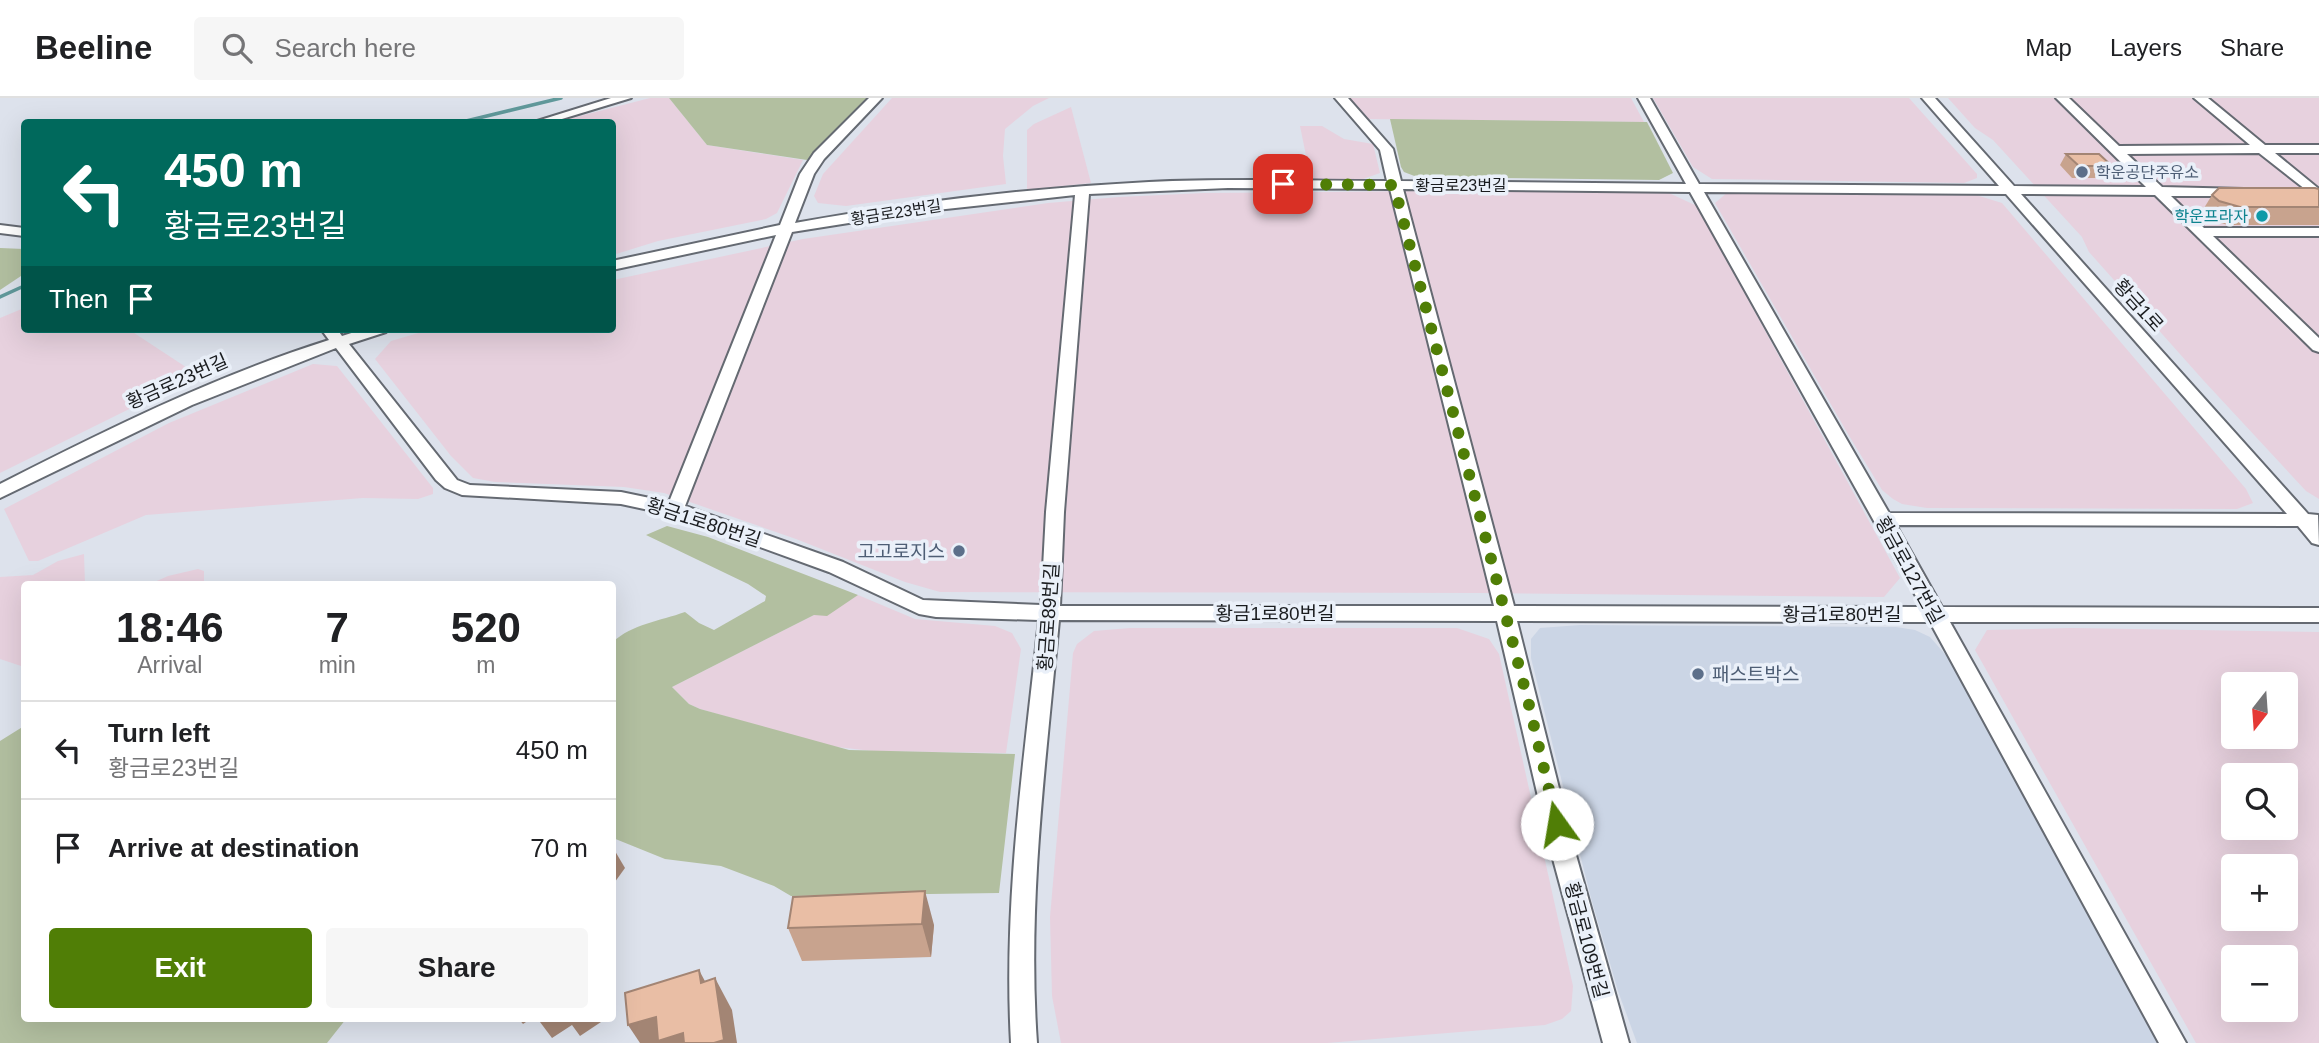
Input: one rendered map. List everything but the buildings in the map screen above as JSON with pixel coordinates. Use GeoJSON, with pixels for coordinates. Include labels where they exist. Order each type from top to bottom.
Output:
{"type":"FeatureCollection","features":[{"type":"Feature","properties":{"kind":"street"},"geometry":{"type":"LineString","coordinates":[[551,119],[625,98]]}},
{"type":"Feature","properties":{"kind":"street"},"geometry":{"type":"LineString","coordinates":[[675,509],[703,444],[810,167],[876,98]]}},
{"type":"Feature","properties":{"kind":"street","name":"황금로109번길"},"geometry":{"type":"LineString","coordinates":[[1340,98],[1353,115],[1383,143],[1505,613],[1562,848],[1615,1043]]}},
{"type":"Feature","properties":{"kind":"street","name":"황금로127번길"},"geometry":{"type":"LineString","coordinates":[[1644,98],[1883,519],[2173,1043]]}},
{"type":"Feature","properties":{"kind":"street","name":"황금1로"},"geometry":{"type":"LineString","coordinates":[[1928,98],[2014,191],[2073,262],[2311,521],[2319,538]]}},
{"type":"Feature","properties":{"kind":"street"},"geometry":{"type":"LineString","coordinates":[[2062,98],[2319,346]]}},
{"type":"Feature","properties":{"kind":"street"},"geometry":{"type":"LineString","coordinates":[[2200,98],[2317,193]]}},
{"type":"Feature","properties":{"kind":"street"},"geometry":{"type":"LineString","coordinates":[[2117,150],[2319,149]]}},
{"type":"Feature","properties":{"kind":"street","name":"황금로23번길"},"geometry":{"type":"LineString","coordinates":[[616,265],[785,229],[949,204],[1082,190],[1193,184],[2258,191]]}},
{"type":"Feature","properties":{"kind":"street","name":"황금로89번길"},"geometry":{"type":"LineString","coordinates":[[1024,1043],[1020,978],[1021,915],[1050,612],[1057,486],[1082,190]]}},
{"type":"Feature","properties":{"kind":"street"},"geometry":{"type":"LineString","coordinates":[[2285,191],[2317,193]]}},
{"type":"Feature","properties":{"kind":"street"},"geometry":{"type":"LineString","coordinates":[[0,229],[21,232]]}},
{"type":"Feature","properties":{"kind":"street"},"geometry":{"type":"LineString","coordinates":[[2201,232],[2319,232]]}},
{"type":"Feature","properties":{"kind":"street","name":"황금로23번길"},"geometry":{"type":"LineString","coordinates":[[0,492],[166,408],[334,335]]}},
{"type":"Feature","properties":{"kind":"street","name":"황금1로80번길"},"geometry":{"type":"LineString","coordinates":[[334,335],[442,476],[451,484],[478,492],[621,498],[675,509],[836,567],[919,607],[936,610],[2319,615]]}},
{"type":"Feature","properties":{"kind":"street"},"geometry":{"type":"LineString","coordinates":[[1883,519],[2311,521]]}},
{"type":"Feature","properties":{"kind":"shaded area"},"geometry":{"type":"Polygon","coordinates":[[[650,98],[669,98],[707,145],[803,160],[777,213],[766,219],[658,241],[616,254],[616,119],[569,119],[650,98]]]}},
{"type":"Feature","properties":{"kind":"shaded area"},"geometry":{"type":"Polygon","coordinates":[[[892,98],[1049,98],[1033,106],[1005,129],[1003,156],[1006,184],[846,206],[818,203],[814,196],[823,174],[892,98]]]}},
{"type":"Feature","properties":{"kind":"shaded area"},"geometry":{"type":"Polygon","coordinates":[[[1348,98],[1631,98],[1644,122],[1366,119],[1348,98]]]}},
{"type":"Feature","properties":{"kind":"shaded area"},"geometry":{"type":"Polygon","coordinates":[[[1653,98],[1909,98],[1977,174],[1977,178],[1964,183],[1712,179],[1693,167],[1653,98]]]}},
{"type":"Feature","properties":{"kind":"shaded area"},"geometry":{"type":"Polygon","coordinates":[[[1948,98],[2319,98],[2319,499],[2306,491],[2204,381],[2089,252],[2082,237],[1993,140],[1975,128],[1948,98]]]}},
{"type":"Feature","properties":{"kind":"shaded area"},"geometry":{"type":"Polygon","coordinates":[[[1071,107],[1091,183],[1027,190],[1027,130],[1071,107]]]}},
{"type":"Feature","properties":{"kind":"shaded area"},"geometry":{"type":"Polygon","coordinates":[[[1300,126],[1322,126],[1344,139],[1373,144],[1380,173],[1363,179],[1311,180],[1300,126]]]}},
{"type":"Feature","properties":{"kind":"shaded area"},"geometry":{"type":"Polygon","coordinates":[[[1728,192],[1976,195],[2002,203],[2246,489],[2253,503],[2237,509],[1927,508],[1902,504],[1893,499],[1882,490],[1848,434],[1715,203],[1728,192]]]}},
{"type":"Feature","properties":{"kind":"shaded area"},"geometry":{"type":"Polygon","coordinates":[[[1204,193],[1669,193],[1697,206],[1900,578],[1884,597],[940,592],[905,582],[796,539],[664,493],[624,487],[495,482],[473,478],[451,456],[375,359],[391,341],[418,333],[616,333],[616,279],[803,239],[1048,203],[1204,193]]]}},
{"type":"Feature","properties":{"kind":"shaded area"},"geometry":{"type":"Polygon","coordinates":[[[21,309],[21,333],[134,333],[198,375],[0,473],[0,318],[21,309]]]}},
{"type":"Feature","properties":{"kind":"shaded area"},"geometry":{"type":"Polygon","coordinates":[[[313,364],[337,366],[433,488],[433,494],[418,499],[363,498],[146,515],[38,561],[29,561],[4,509],[169,423],[313,364]]]}},
{"type":"Feature","properties":{"kind":"shaded area"},"geometry":{"type":"Polygon","coordinates":[[[84,554],[85,581],[21,581],[21,666],[0,659],[0,577],[33,575],[58,561],[84,554]]]}},
{"type":"Feature","properties":{"kind":"shaded area"},"geometry":{"type":"Polygon","coordinates":[[[198,569],[204,571],[204,581],[157,581],[198,569]]]}},
{"type":"Feature","properties":{"kind":"shaded area"},"geometry":{"type":"Polygon","coordinates":[[[858,595],[915,619],[995,626],[1012,633],[1021,649],[1006,753],[872,751],[829,746],[700,709],[689,704],[672,687],[814,615],[827,615],[858,595]]]}},
{"type":"Feature","properties":{"kind":"shaded area"},"geometry":{"type":"Polygon","coordinates":[[[1580,625],[1896,627],[1915,630],[1930,637],[1951,661],[2157,1043],[1637,1043],[1618,991],[1591,898],[1531,658],[1531,639],[1540,628],[1580,625]]]}},
{"type":"Feature","properties":{"kind":"shaded area"},"geometry":{"type":"Polygon","coordinates":[[[1130,628],[1457,628],[1489,639],[1499,654],[1573,986],[1571,1011],[1562,1019],[1545,1025],[1327,1043],[1061,1043],[1052,996],[1050,917],[1073,653],[1077,644],[1094,631],[1130,628]]]}},
{"type":"Feature","properties":{"kind":"shaded area"},"geometry":{"type":"Polygon","coordinates":[[[2071,628],[2319,632],[2319,1043],[2196,1043],[1975,650],[1987,630],[2071,628]]]}},
{"type":"Feature","properties":{"kind":"green space"},"geometry":{"type":"Polygon","coordinates":[[[669,98],[869,98],[807,160],[707,145],[669,98]]]}},
{"type":"Feature","properties":{"kind":"green space"},"geometry":{"type":"Polygon","coordinates":[[[1390,119],[1647,122],[1673,173],[1659,180],[1417,177],[1404,172],[1401,167],[1390,119]]]}},
{"type":"Feature","properties":{"kind":"green space"},"geometry":{"type":"Polygon","coordinates":[[[0,248],[21,249],[21,276],[0,290],[0,248]]]}},
{"type":"Feature","properties":{"kind":"green space"},"geometry":{"type":"Polygon","coordinates":[[[667,526],[708,537],[858,595],[827,616],[814,615],[672,687],[689,704],[849,750],[1015,754],[999,893],[791,896],[774,886],[721,866],[665,859],[616,839],[616,640],[638,627],[685,612],[714,630],[765,601],[766,596],[748,584],[646,535],[667,526]]]}},
{"type":"Feature","properties":{"kind":"green space"},"geometry":{"type":"Polygon","coordinates":[[[21,728],[21,1022],[344,1022],[327,1043],[0,1043],[0,741],[21,728]]]}},
{"type":"Feature","properties":{"kind":"waterway"},"geometry":{"type":"LineString","coordinates":[[474,119],[561,98]]}},
{"type":"Feature","properties":{"kind":"waterway"},"geometry":{"type":"LineString","coordinates":[[0,297],[21,287]]}},
{"type":"Feature","properties":{"kind":"place","name":"학운공단주유소"},"geometry":{"type":"Point","coordinates":[2082,172]}},
{"type":"Feature","properties":{"kind":"place","name":"학운프라자"},"geometry":{"type":"Point","coordinates":[2262,216]}},
{"type":"Feature","properties":{"kind":"place","name":"고고로지스"},"geometry":{"type":"Point","coordinates":[959,551]}},
{"type":"Feature","properties":{"kind":"place","name":"패스트박스"},"geometry":{"type":"Point","coordinates":[1698,674]}},
{"type":"Feature","properties":{"kind":"route"},"geometry":{"type":"LineString","coordinates":[[1283,184],[1394,185],[1529,705],[1557,824]]}}]}
